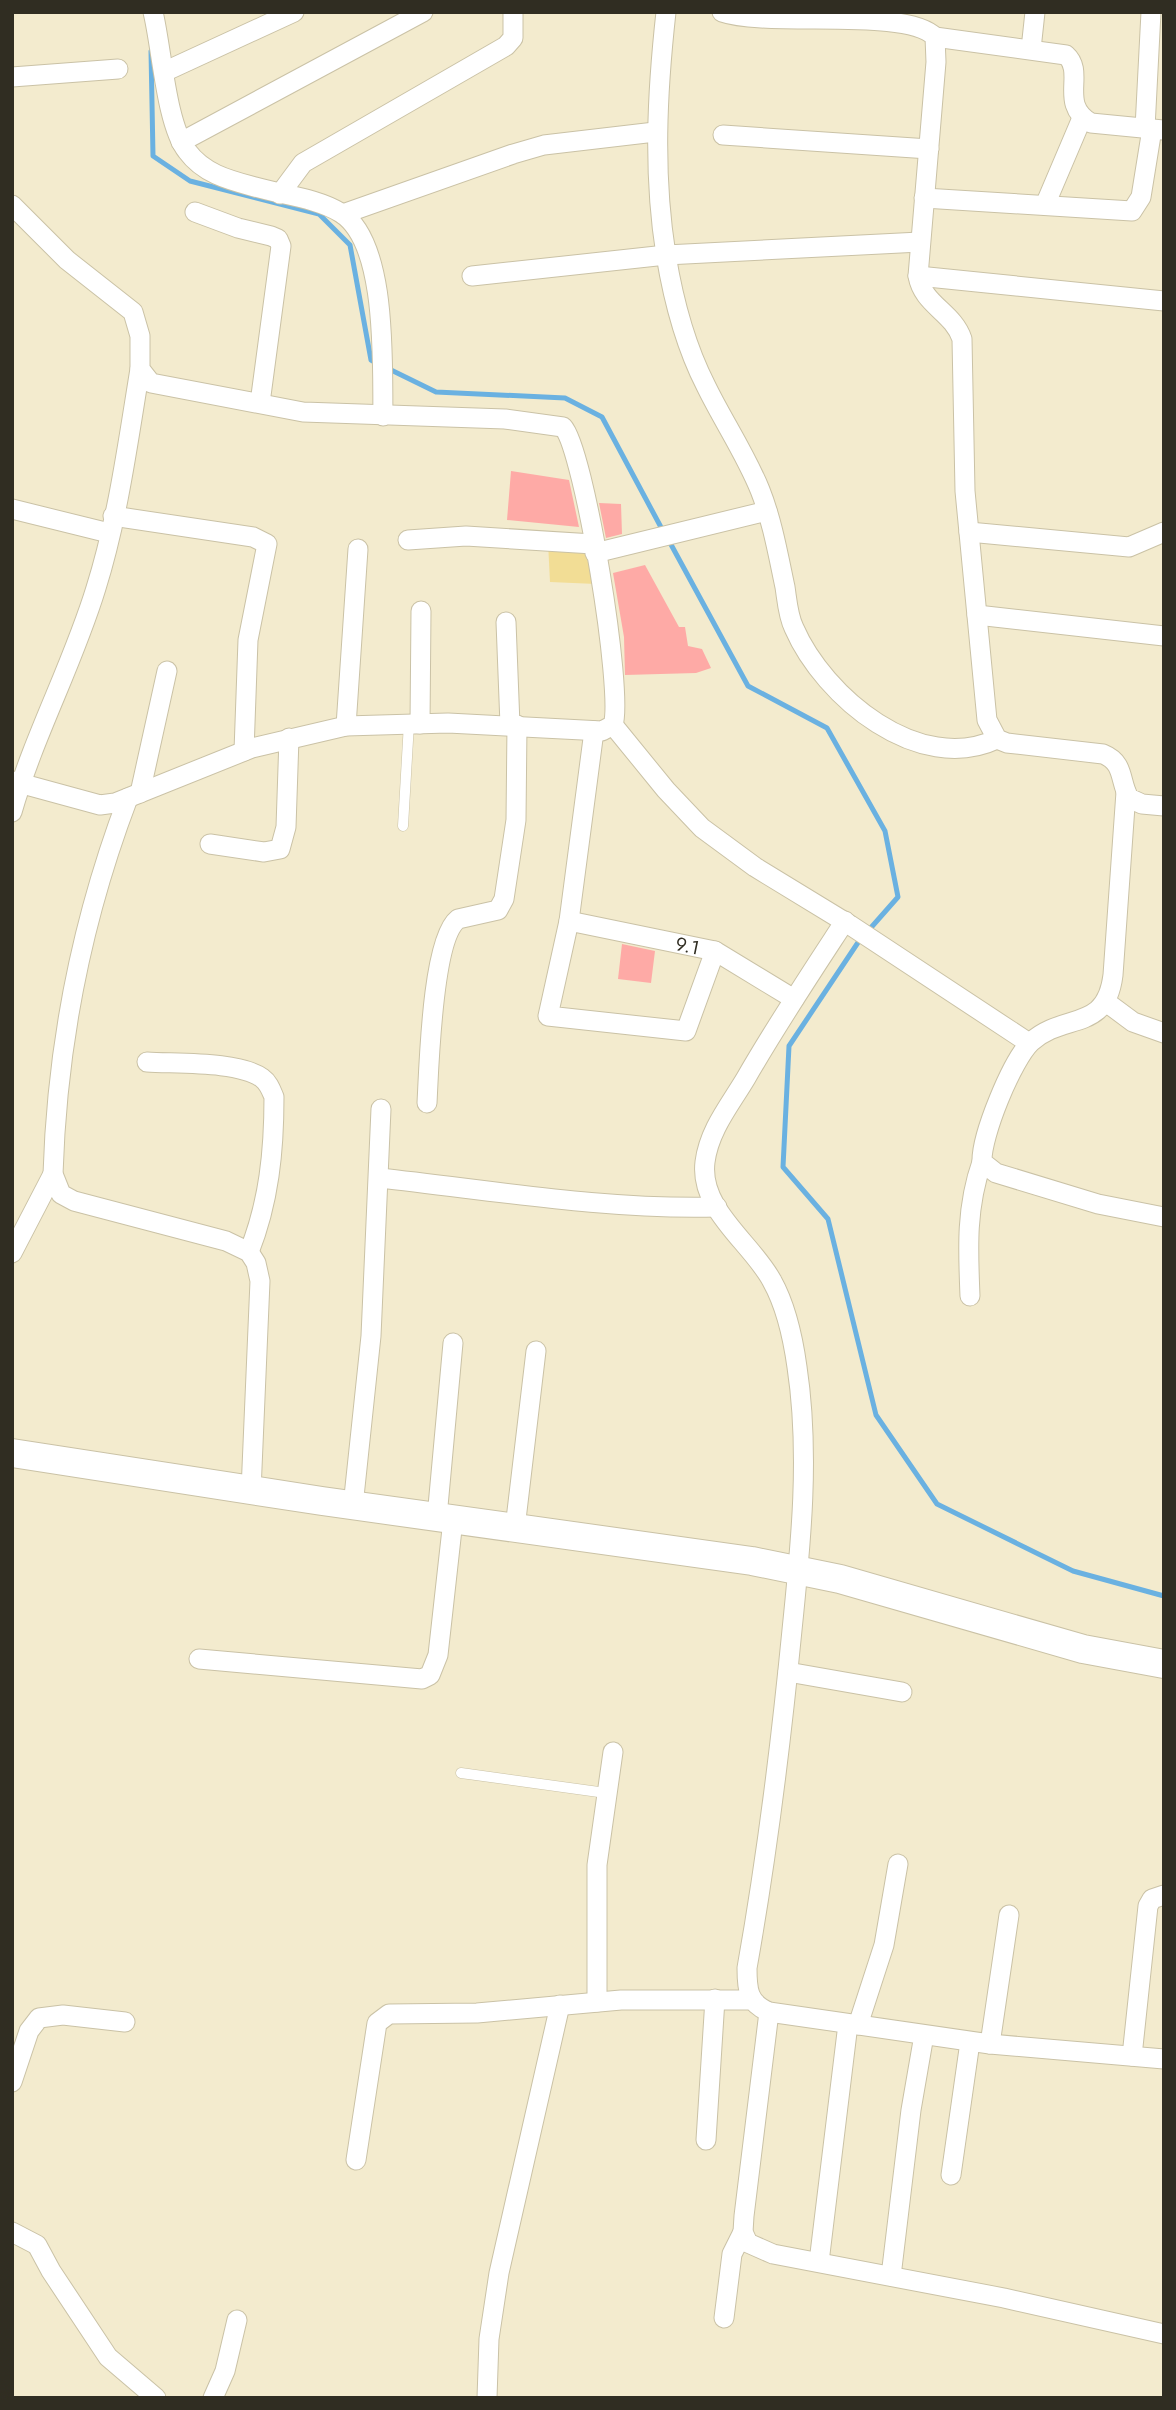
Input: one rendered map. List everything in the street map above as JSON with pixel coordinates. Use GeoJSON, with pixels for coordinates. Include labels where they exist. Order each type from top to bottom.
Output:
{"type":"FeatureCollection","features":[{"type":"Feature","properties":{"kind":"main road"},"geometry":{"type":"LineString","coordinates":[[12,1453],[251,1491],[798,1570],[902,1596],[1083,1649],[1164,1664]]}},
{"type":"Feature","properties":{"kind":"street"},"geometry":{"type":"LineString","coordinates":[[153,12],[173,116],[181,142],[196,162],[212,174],[328,206],[343,214],[360,236],[375,278],[383,416]]}},
{"type":"Feature","properties":{"kind":"street"},"geometry":{"type":"LineString","coordinates":[[166,71],[294,12]]}},
{"type":"Feature","properties":{"kind":"street"},"geometry":{"type":"LineString","coordinates":[[181,142],[423,12]]}},
{"type":"Feature","properties":{"kind":"street"},"geometry":{"type":"LineString","coordinates":[[280,194],[303,163],[506,46],[513,38],[513,12]]}},
{"type":"Feature","properties":{"kind":"street"},"geometry":{"type":"LineString","coordinates":[[666,12],[655,132],[666,255],[686,335],[705,384],[740,448],[767,511],[792,625],[804,648],[834,685],[861,709],[918,743],[965,748],[997,738],[1018,746],[1103,754],[1118,764],[1126,792],[1113,975],[1106,1002],[1090,1016],[1041,1035],[1029,1043],[997,1107],[972,1191],[968,1221],[970,1296]]}},
{"type":"Feature","properties":{"kind":"street"},"geometry":{"type":"LineString","coordinates":[[722,12],[772,19],[871,21],[922,29],[935,37],[1056,52],[1070,59],[1073,100],[1082,118],[1091,122],[1153,129]]}},
{"type":"Feature","properties":{"kind":"street"},"geometry":{"type":"LineString","coordinates":[[1031,49],[1035,12]]}},
{"type":"Feature","properties":{"kind":"street"},"geometry":{"type":"LineString","coordinates":[[924,198],[1132,211],[1141,197],[1153,129],[1151,12]]}},
{"type":"Feature","properties":{"kind":"street"},"geometry":{"type":"LineString","coordinates":[[935,37],[936,62],[918,276],[923,293],[951,317],[962,339],[962,444],[969,532],[987,720],[997,738]]}},
{"type":"Feature","properties":{"kind":"street"},"geometry":{"type":"LineString","coordinates":[[12,77],[118,69]]}},
{"type":"Feature","properties":{"kind":"street"},"geometry":{"type":"LineString","coordinates":[[1045,205],[1082,118]]}},
{"type":"Feature","properties":{"kind":"street"},"geometry":{"type":"LineString","coordinates":[[343,214],[486,162],[544,145],[655,132]]}},
{"type":"Feature","properties":{"kind":"street"},"geometry":{"type":"LineString","coordinates":[[723,135],[929,149]]}},
{"type":"Feature","properties":{"kind":"street"},"geometry":{"type":"LineString","coordinates":[[12,205],[67,260],[133,312],[140,335],[140,369],[97,587],[77,644],[16,782],[12,812]]}},
{"type":"Feature","properties":{"kind":"street"},"geometry":{"type":"LineString","coordinates":[[195,212],[238,228],[271,236],[278,239],[281,246],[260,403]]}},
{"type":"Feature","properties":{"kind":"street"},"geometry":{"type":"LineString","coordinates":[[472,276],[666,255],[920,242]]}},
{"type":"Feature","properties":{"kind":"street"},"geometry":{"type":"LineString","coordinates":[[918,276],[1164,301]]}},
{"type":"Feature","properties":{"kind":"street"},"geometry":{"type":"LineString","coordinates":[[140,369],[150,383],[161,387],[303,412],[495,418],[563,427],[572,441],[577,458],[615,670],[616,707],[613,725],[666,790],[702,828],[755,867],[848,923],[1029,1043]]}},
{"type":"Feature","properties":{"kind":"street"},"geometry":{"type":"LineString","coordinates":[[12,509],[111,525],[253,537],[267,544],[248,640],[244,751]]}},
{"type":"Feature","properties":{"kind":"street"},"geometry":{"type":"LineString","coordinates":[[408,540],[466,536],[594,549],[626,547],[767,511]]}},
{"type":"Feature","properties":{"kind":"street"},"geometry":{"type":"LineString","coordinates":[[969,532],[1129,547],[1164,532]]}},
{"type":"Feature","properties":{"kind":"street"},"geometry":{"type":"LineString","coordinates":[[345,726],[358,549]]}},
{"type":"Feature","properties":{"kind":"street"},"geometry":{"type":"LineString","coordinates":[[414,724],[421,611]]}},
{"type":"Feature","properties":{"kind":"street"},"geometry":{"type":"LineString","coordinates":[[978,615],[1164,636]]}},
{"type":"Feature","properties":{"kind":"street"},"geometry":{"type":"LineString","coordinates":[[426,1103],[438,977],[445,938],[458,919],[498,910],[505,899],[516,820],[514,725],[506,622]]}},
{"type":"Feature","properties":{"kind":"street"},"geometry":{"type":"LineString","coordinates":[[12,1253],[52,1174],[65,1032],[76,965],[98,882],[134,795],[167,671]]}},
{"type":"Feature","properties":{"kind":"street"},"geometry":{"type":"LineString","coordinates":[[16,782],[87,804],[115,803],[244,751],[345,726],[514,725],[594,731],[613,725]]}},
{"type":"Feature","properties":{"kind":"street"},"geometry":{"type":"LineString","coordinates":[[594,731],[569,921],[548,1016],[686,1031],[715,951]]}},
{"type":"Feature","properties":{"kind":"street"},"geometry":{"type":"LineString","coordinates":[[210,844],[264,852],[280,849],[286,827],[289,738]]}},
{"type":"Feature","properties":{"kind":"street"},"geometry":{"type":"LineString","coordinates":[[1126,792],[1135,802],[1164,806]]}},
{"type":"Feature","properties":{"kind":"street","name":"9.1"},"geometry":{"type":"LineString","coordinates":[[569,921],[715,951],[794,999]]}},
{"type":"Feature","properties":{"kind":"street"},"geometry":{"type":"LineString","coordinates":[[751,2000],[747,1989],[747,1968],[775,1795],[798,1570],[803,1443],[798,1368],[791,1334],[772,1281],[717,1207],[707,1188],[704,1167],[706,1149],[718,1123],[794,999],[848,923]]}},
{"type":"Feature","properties":{"kind":"street"},"geometry":{"type":"LineString","coordinates":[[1106,1002],[1133,1022],[1164,1033]]}},
{"type":"Feature","properties":{"kind":"street"},"geometry":{"type":"LineString","coordinates":[[147,1062],[238,1069],[263,1079],[270,1086],[274,1097],[271,1167],[264,1205],[249,1252]]}},
{"type":"Feature","properties":{"kind":"street"},"geometry":{"type":"LineString","coordinates":[[353,1506],[371,1336],[381,1109]]}},
{"type":"Feature","properties":{"kind":"street"},"geometry":{"type":"LineString","coordinates":[[982,1162],[996,1173],[1098,1204],[1164,1217]]}},
{"type":"Feature","properties":{"kind":"street"},"geometry":{"type":"LineString","coordinates":[[52,1174],[61,1194],[74,1201],[226,1241],[249,1252],[257,1264],[260,1281],[251,1491]]}},
{"type":"Feature","properties":{"kind":"street"},"geometry":{"type":"LineString","coordinates":[[379,1178],[569,1200],[681,1208],[717,1207]]}},
{"type":"Feature","properties":{"kind":"street"},"geometry":{"type":"LineString","coordinates":[[199,1659],[422,1679],[430,1675],[440,1646],[453,1343]]}},
{"type":"Feature","properties":{"kind":"street"},"geometry":{"type":"LineString","coordinates":[[516,1528],[536,1351]]}},
{"type":"Feature","properties":{"kind":"street"},"geometry":{"type":"LineString","coordinates":[[788,1672],[902,1692]]}},
{"type":"Feature","properties":{"kind":"street"},"geometry":{"type":"LineString","coordinates":[[597,2002],[597,1864],[613,1752]]}},
{"type":"Feature","properties":{"kind":"street"},"geometry":{"type":"LineString","coordinates":[[819,2262],[853,2024],[884,1945],[898,1864]]}},
{"type":"Feature","properties":{"kind":"street"},"geometry":{"type":"LineString","coordinates":[[1132,2056],[1148,1906],[1152,1899],[1164,1895]]}},
{"type":"Feature","properties":{"kind":"street"},"geometry":{"type":"LineString","coordinates":[[990,2044],[1009,1915]]}},
{"type":"Feature","properties":{"kind":"street"},"geometry":{"type":"LineString","coordinates":[[706,2140],[715,1999]]}},
{"type":"Feature","properties":{"kind":"street"},"geometry":{"type":"LineString","coordinates":[[356,2160],[375,2035],[382,2017],[389,2014],[477,2013],[597,2002],[751,2000],[769,2012],[970,2042],[1164,2059]]}},
{"type":"Feature","properties":{"kind":"street"},"geometry":{"type":"LineString","coordinates":[[487,2398],[489,2339],[499,2273],[560,2005]]}},
{"type":"Feature","properties":{"kind":"street"},"geometry":{"type":"LineString","coordinates":[[724,2318],[732,2255],[743,2232],[769,2012]]}},
{"type":"Feature","properties":{"kind":"street"},"geometry":{"type":"LineString","coordinates":[[12,2082],[29,2031],[39,2018],[63,2015],[125,2022]]}},
{"type":"Feature","properties":{"kind":"street"},"geometry":{"type":"LineString","coordinates":[[891,2276],[911,2110],[924,2035]]}},
{"type":"Feature","properties":{"kind":"street"},"geometry":{"type":"LineString","coordinates":[[951,2175],[970,2042]]}},
{"type":"Feature","properties":{"kind":"street"},"geometry":{"type":"LineString","coordinates":[[12,2232],[37,2245],[108,2357],[156,2398]]}},
{"type":"Feature","properties":{"kind":"street"},"geometry":{"type":"LineString","coordinates":[[743,2232],[748,2243],[757,2249],[1164,2334]]}},
{"type":"Feature","properties":{"kind":"street"},"geometry":{"type":"LineString","coordinates":[[213,2398],[225,2371],[237,2320]]}},
{"type":"Feature","properties":{"kind":"lane"},"geometry":{"type":"LineString","coordinates":[[403,826],[414,724]]}},
{"type":"Feature","properties":{"kind":"lane"},"geometry":{"type":"LineString","coordinates":[[461,1773],[606,1793]]}},
{"type":"Feature","properties":{"kind":"shaded area"},"geometry":{"type":"Polygon","coordinates":[[[548,542],[581,543],[596,584],[550,582],[548,542]]]}},
{"type":"Feature","properties":{"kind":"building"},"geometry":{"type":"Polygon","coordinates":[[[511,471],[569,480],[579,527],[507,520],[511,471]]]}},
{"type":"Feature","properties":{"kind":"building"},"geometry":{"type":"Polygon","coordinates":[[[599,503],[621,504],[622,534],[606,538],[599,503]]]}},
{"type":"Feature","properties":{"kind":"building"},"geometry":{"type":"Polygon","coordinates":[[[645,565],[679,627],[685,627],[688,646],[702,649],[711,668],[696,673],[625,675],[624,637],[613,573],[645,565]]]}},
{"type":"Feature","properties":{"kind":"building"},"geometry":{"type":"Polygon","coordinates":[[[622,944],[655,951],[651,983],[618,979],[622,944]]]}},
{"type":"Feature","properties":{"kind":"waterway"},"geometry":{"type":"LineString","coordinates":[[151,51],[153,156],[190,181],[319,214],[350,245],[371,360],[378,364]]}},
{"type":"Feature","properties":{"kind":"waterway"},"geometry":{"type":"LineString","coordinates":[[387,368],[436,392],[565,398],[602,417],[663,531]]}},
{"type":"Feature","properties":{"kind":"waterway"},"geometry":{"type":"LineString","coordinates":[[668,539],[748,686],[827,728],[885,831],[898,897],[868,931]]}},
{"type":"Feature","properties":{"kind":"waterway"},"geometry":{"type":"LineString","coordinates":[[861,938],[789,1046],[783,1167],[828,1219],[876,1415],[937,1504],[1073,1571],[1164,1596]]}}]}
